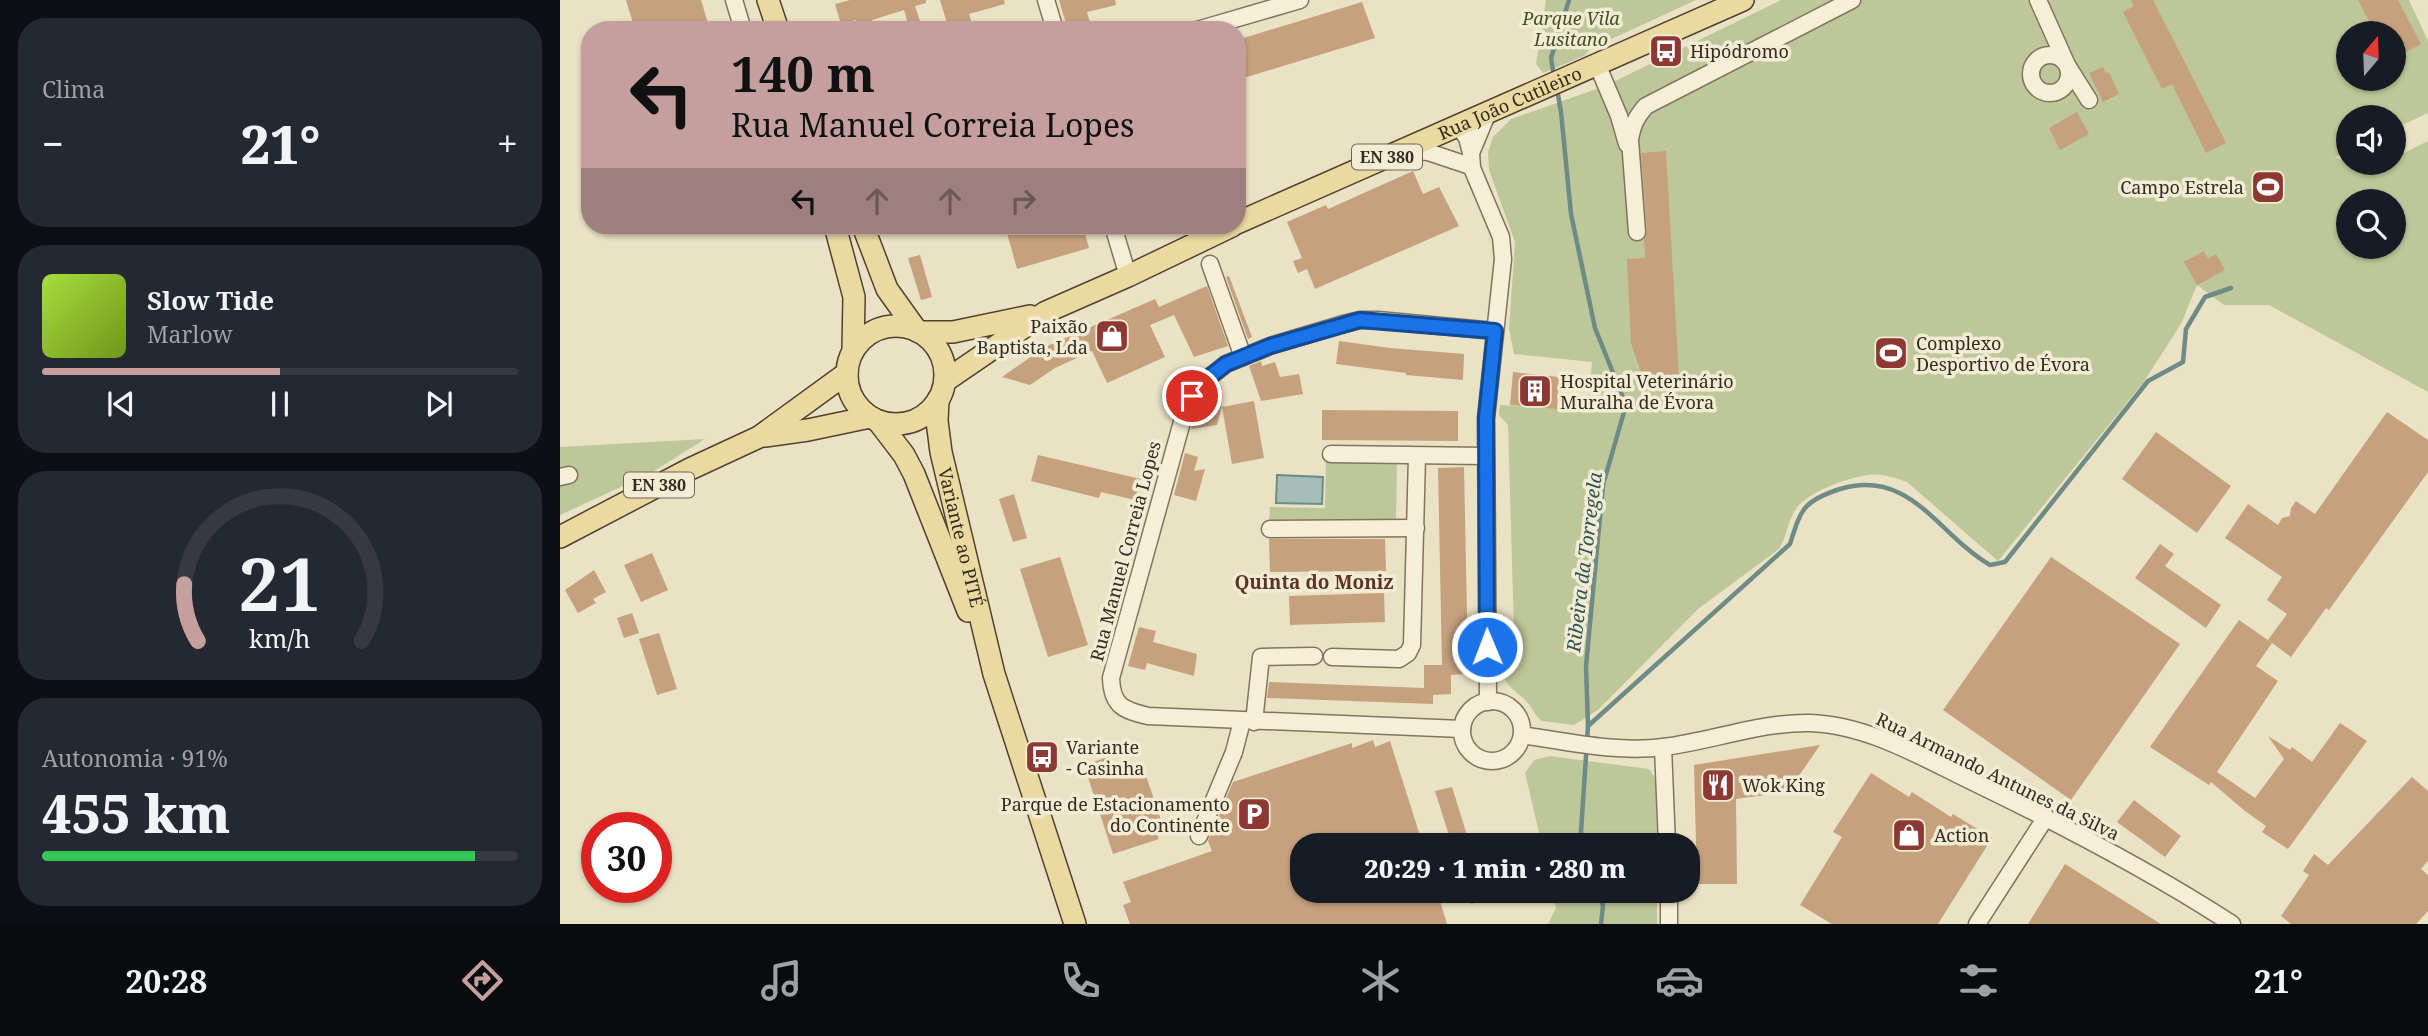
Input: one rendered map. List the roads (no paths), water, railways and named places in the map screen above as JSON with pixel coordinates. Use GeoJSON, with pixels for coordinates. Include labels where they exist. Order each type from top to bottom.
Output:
{"type":"FeatureCollection","features":[{"type":"Feature","properties":{"kind":"main road"},"geometry":{"type":"LineString","coordinates":[[768,0],[775,21]]}},
{"type":"Feature","properties":{"kind":"main road"},"geometry":{"type":"LineString","coordinates":[[781,0],[788,21]]}},
{"type":"Feature","properties":{"kind":"main road","name":"Rua João Cutileiro"},"geometry":{"type":"LineString","coordinates":[[1246,219],[1743,0]]}},
{"type":"Feature","properties":{"kind":"main road"},"geometry":{"type":"LineString","coordinates":[[838,235],[855,297],[853,350],[846,373],[852,398],[874,419],[892,424],[905,423],[918,419],[929,411],[941,390],[944,366],[931,341],[918,331],[887,289],[866,235]]}},
{"type":"Feature","properties":{"kind":"main road"},"geometry":{"type":"LineString","coordinates":[[853,350],[862,339],[874,331],[888,327],[903,326],[918,331],[953,332],[1046,312],[1213,235]]}},
{"type":"Feature","properties":{"kind":"main road"},"geometry":{"type":"LineString","coordinates":[[941,390],[1046,312]]}},
{"type":"Feature","properties":{"kind":"main road","name":"EN 380"},"geometry":{"type":"LineString","coordinates":[[560,537],[690,469],[759,437],[846,373]]}},
{"type":"Feature","properties":{"kind":"main road","name":"Variante ao PITÉ"},"geometry":{"type":"LineString","coordinates":[[941,390],[937,421],[941,452],[994,674]]}},
{"type":"Feature","properties":{"kind":"main road","name":"Variante ao PITÉ"},"geometry":{"type":"LineString","coordinates":[[874,419],[904,455],[914,474],[994,674],[1075,924]]}},
{"type":"Feature","properties":{"kind":"main road","name":"EN 380"},"geometry":{"type":"LineString","coordinates":[[759,437],[874,419]]}},
{"type":"Feature","properties":{"kind":"street"},"geometry":{"type":"LineString","coordinates":[[734,0],[740,21]]}},
{"type":"Feature","properties":{"kind":"street"},"geometry":{"type":"LineString","coordinates":[[1046,0],[1052,21]]}},
{"type":"Feature","properties":{"kind":"street"},"geometry":{"type":"LineString","coordinates":[[1228,21],[1300,0]]}},
{"type":"Feature","properties":{"kind":"street"},"geometry":{"type":"LineString","coordinates":[[1615,106],[1626,110],[1637,110],[1646,106],[1852,0]]}},
{"type":"Feature","properties":{"kind":"street"},"geometry":{"type":"LineString","coordinates":[[2038,0],[2067,65],[2089,100]]}},
{"type":"Feature","properties":{"kind":"street"},"geometry":{"type":"LineString","coordinates":[[1597,64],[1615,106],[1630,155]]}},
{"type":"Feature","properties":{"kind":"street"},"geometry":{"type":"LineString","coordinates":[[1637,232],[1630,155],[1632,126],[1646,106]]}},
{"type":"Feature","properties":{"kind":"street"},"geometry":{"type":"LineString","coordinates":[[1470,162],[1488,112]]}},
{"type":"Feature","properties":{"kind":"street"},"geometry":{"type":"LineString","coordinates":[[1458,125],[1453,140],[1457,154],[1470,162],[1501,237],[1503,259],[1486,418],[1488,702]]}},
{"type":"Feature","properties":{"kind":"street"},"geometry":{"type":"LineString","coordinates":[[1403,150],[1428,152],[1470,162]]}},
{"type":"Feature","properties":{"kind":"street"},"geometry":{"type":"LineString","coordinates":[[1116,235],[1128,276]]}},
{"type":"Feature","properties":{"kind":"street"},"geometry":{"type":"LineString","coordinates":[[1210,264],[1243,357]]}},
{"type":"Feature","properties":{"kind":"street","name":"Rua Manuel Correia Lopes"},"geometry":{"type":"LineString","coordinates":[[1248,722],[1133,713],[1115,700],[1111,690],[1111,678],[1185,411],[1192,396],[1215,371],[1226,364],[1270,346],[1360,320],[1495,331]]}},
{"type":"Feature","properties":{"kind":"street"},"geometry":{"type":"LineString","coordinates":[[1331,454],[1485,456]]}},
{"type":"Feature","properties":{"kind":"street"},"geometry":{"type":"LineString","coordinates":[[1332,657],[1399,659],[1408,653],[1414,634],[1417,456]]}},
{"type":"Feature","properties":{"kind":"street"},"geometry":{"type":"LineString","coordinates":[[1270,528],[1416,528]]}},
{"type":"Feature","properties":{"kind":"street"},"geometry":{"type":"LineString","coordinates":[[1199,836],[1248,722],[1261,657],[1314,656]]}},
{"type":"Feature","properties":{"kind":"street"},"geometry":{"type":"LineString","coordinates":[[1488,702],[1509,706],[1522,724],[1518,747],[1510,756],[1498,761],[1484,760],[1472,754],[1464,742],[1464,721],[1473,708],[1488,702]]}},
{"type":"Feature","properties":{"kind":"street"},"geometry":{"type":"LineString","coordinates":[[1248,722],[1462,729]]}},
{"type":"Feature","properties":{"kind":"street","name":"Rua Armando Antunes da Silva"},"geometry":{"type":"LineString","coordinates":[[1522,736],[1634,749],[1663,747],[1783,724],[1812,723],[1845,727],[1876,736],[2046,817],[2133,864],[2232,924]]}},
{"type":"Feature","properties":{"kind":"street"},"geometry":{"type":"LineString","coordinates":[[1663,747],[1667,833]]}},
{"type":"Feature","properties":{"kind":"street"},"geometry":{"type":"LineString","coordinates":[[1977,924],[2046,817]]}},
{"type":"Feature","properties":{"kind":"street"},"geometry":{"type":"LineString","coordinates":[[1068,902],[1088,924]]}},
{"type":"Feature","properties":{"kind":"street"},"geometry":{"type":"LineString","coordinates":[[1669,903],[1669,924]]}},
{"type":"Feature","properties":{"kind":"water"},"geometry":{"type":"Polygon","coordinates":[[[1277,475],[1323,477],[1322,504],[1276,503],[1277,475]]]}},
{"type":"Feature","properties":{"kind":"waterway","name":"Ribeira da Torregela"},"geometry":{"type":"LineString","coordinates":[[1554,77],[1551,58],[1569,0]]}},
{"type":"Feature","properties":{"kind":"waterway","name":"Ribeira da Torregela"},"geometry":{"type":"LineString","coordinates":[[1557,89],[1571,214],[1595,328],[1624,400],[1624,412],[1603,485],[1586,666],[1588,726],[1581,833]]}},
{"type":"Feature","properties":{"kind":"waterway"},"geometry":{"type":"LineString","coordinates":[[1588,726],[1790,544],[1805,508],[1828,493],[1865,485],[1886,488],[1905,496],[1922,508],[1990,565],[2005,562],[2148,381],[2183,362],[2186,329],[2205,297],[2231,288]]}},
{"type":"Feature","properties":{"kind":"waterway","name":"Ribeira da Torregela"},"geometry":{"type":"LineString","coordinates":[[1601,924],[1602,903]]}},
{"type":"Feature","properties":{"kind":"place","name":"Hipódromo"},"geometry":{"type":"Point","coordinates":[1666,51]}},
{"type":"Feature","properties":{"kind":"place","name":"Campo Estrela"},"geometry":{"type":"Point","coordinates":[2268,187]}},
{"type":"Feature","properties":{"kind":"place","name":"Paixão Baptista, Lda"},"geometry":{"type":"Point","coordinates":[1112,336]}},
{"type":"Feature","properties":{"kind":"place","name":"Complexo Desportivo de Évora"},"geometry":{"type":"Point","coordinates":[1891,353]}},
{"type":"Feature","properties":{"kind":"place","name":"Hospital Veterinário Muralha de Évora"},"geometry":{"type":"Point","coordinates":[1535,391]}},
{"type":"Feature","properties":{"kind":"place","name":"Variante - Casinha"},"geometry":{"type":"Point","coordinates":[1042,757]}},
{"type":"Feature","properties":{"kind":"place","name":"Wok King"},"geometry":{"type":"Point","coordinates":[1718,785]}},
{"type":"Feature","properties":{"kind":"place","name":"Parque de Estacionamento do Continente"},"geometry":{"type":"Point","coordinates":[1254,814]}},
{"type":"Feature","properties":{"kind":"place","name":"Action"},"geometry":{"type":"Point","coordinates":[1909,835]}},
{"type":"Feature","properties":{"kind":"district","name":"Quinta do Moniz"},"geometry":{"type":"Point","coordinates":[1314,582]}},
{"type":"Feature","properties":{"kind":"park label","name":"Parque Vila Lusitano"},"geometry":{"type":"Point","coordinates":[1571,28]}}]}
